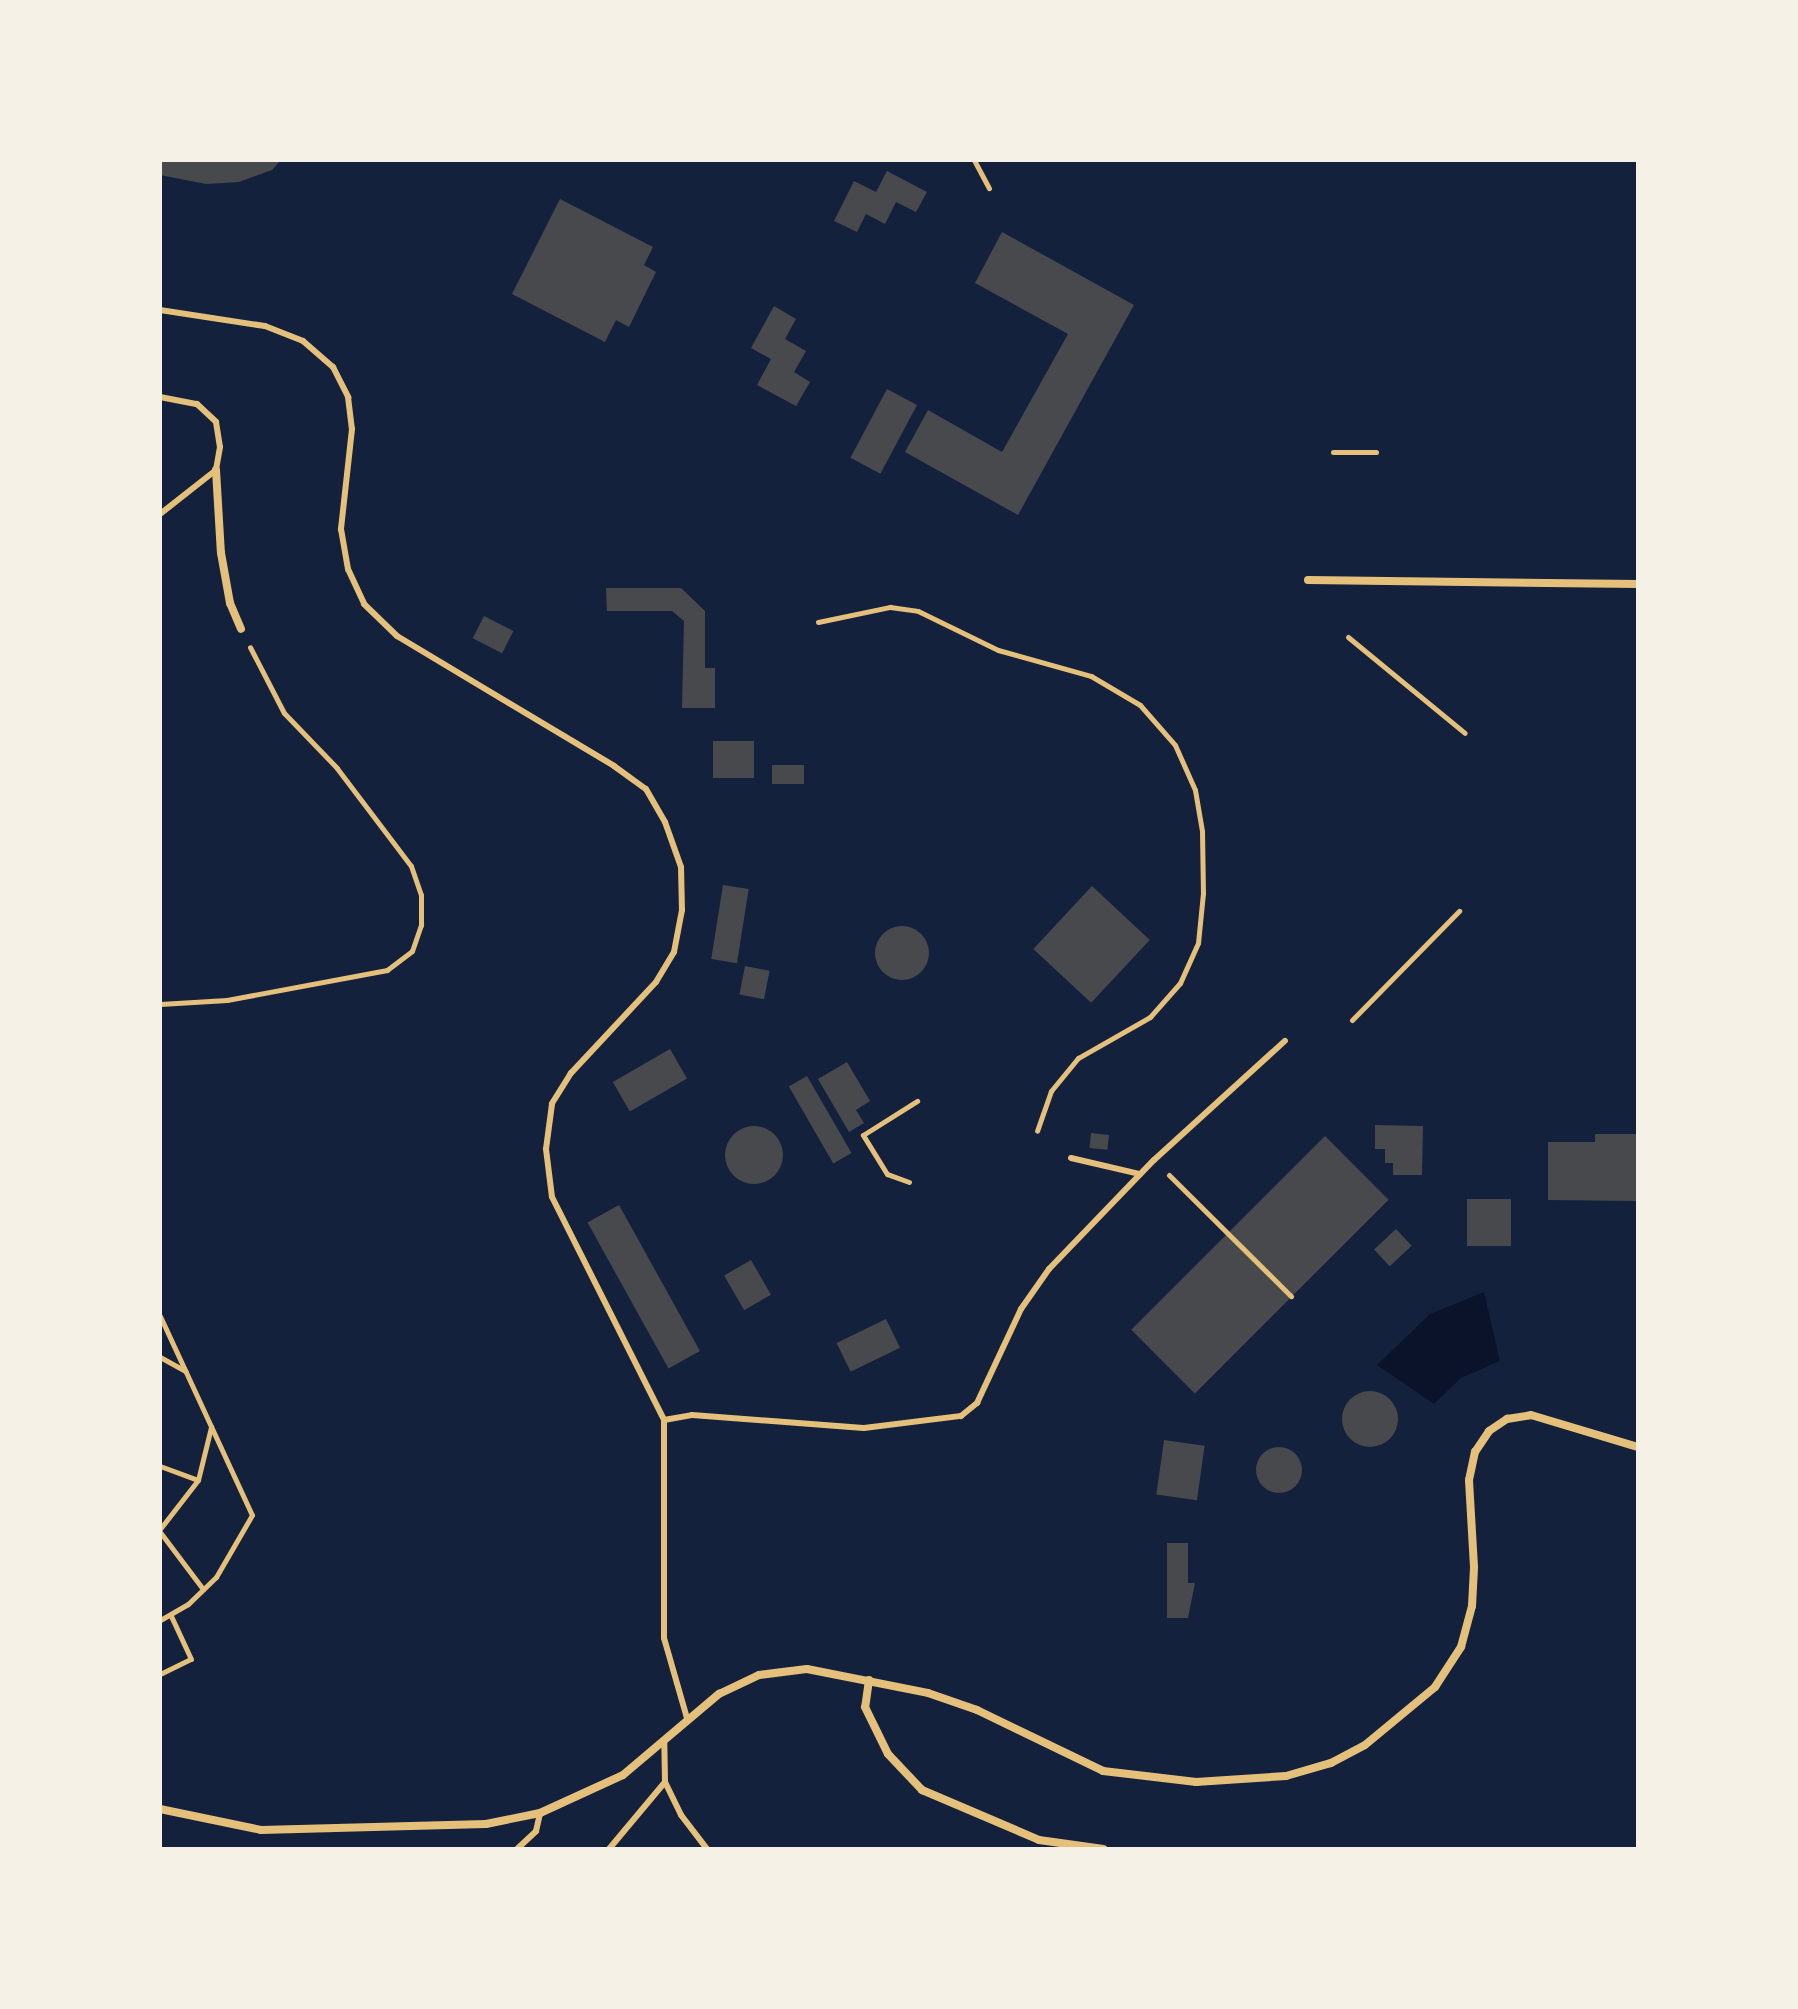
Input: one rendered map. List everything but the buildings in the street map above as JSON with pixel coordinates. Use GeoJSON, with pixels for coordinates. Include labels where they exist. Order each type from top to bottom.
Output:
{"type":"FeatureCollection","features":[{"type":"Feature","properties":{"kind":"street"},"geometry":{"type":"LineString","coordinates":[[216,470],[221,553],[230,603],[241,629]]}},
{"type":"Feature","properties":{"kind":"street"},"geometry":{"type":"LineString","coordinates":[[1308,580],[1638,584]]}},
{"type":"Feature","properties":{"kind":"street"},"geometry":{"type":"LineString","coordinates":[[160,1809],[261,1830],[486,1824],[540,1813],[596,1790],[664,1743],[687,1718],[719,1694],[759,1675],[807,1669],[869,1680],[977,1710],[1103,1771],[1240,1782],[1331,1763],[1400,1719],[1435,1687],[1461,1647],[1472,1606],[1474,1567],[1469,1480],[1475,1452],[1489,1431],[1507,1419],[1531,1415],[1638,1447]]}},
{"type":"Feature","properties":{"kind":"street"},"geometry":{"type":"LineString","coordinates":[[869,1680],[865,1707],[888,1754],[922,1790],[1039,1840],[1103,1849]]}},
{"type":"Feature","properties":{"kind":"lane"},"geometry":{"type":"LineString","coordinates":[[160,310],[265,326],[303,341],[333,367],[348,397],[352,429],[341,529],[348,569],[364,604],[397,636],[614,766],[646,789],[665,822],[681,867],[682,910],[674,952],[656,982],[571,1073],[552,1104],[546,1149],[552,1197],[664,1420],[664,1638],[687,1718]]}},
{"type":"Feature","properties":{"kind":"lane"},"geometry":{"type":"LineString","coordinates":[[160,397],[197,404],[216,422],[220,447],[216,470],[160,514]]}},
{"type":"Feature","properties":{"kind":"lane"},"geometry":{"type":"LineString","coordinates":[[664,1420],[692,1415],[864,1428],[961,1416],[977,1403],[1021,1309],[1049,1269],[1154,1160],[1285,1041]]}},
{"type":"Feature","properties":{"kind":"lane"},"geometry":{"type":"LineString","coordinates":[[1071,1158],[1140,1174]]}},
{"type":"Feature","properties":{"kind":"lane"},"geometry":{"type":"LineString","coordinates":[[664,1743],[665,1782],[681,1815],[707,1849]]}},
{"type":"Feature","properties":{"kind":"lane"},"geometry":{"type":"LineString","coordinates":[[609,1849],[665,1782]]}},
{"type":"Feature","properties":{"kind":"lane"},"geometry":{"type":"LineString","coordinates":[[517,1849],[536,1831],[540,1813]]}},
{"type":"Feature","properties":{"kind":"path"},"geometry":{"type":"LineString","coordinates":[[974,160],[989,188]]}},
{"type":"Feature","properties":{"kind":"path"},"geometry":{"type":"LineString","coordinates":[[1333,452],[1376,452]]}},
{"type":"Feature","properties":{"kind":"path"},"geometry":{"type":"LineString","coordinates":[[818,622],[890,607],[918,611],[998,650],[1091,676],[1140,705],[1175,745],[1195,790],[1202,831],[1203,893],[1198,943],[1186,970],[1150,1017],[1078,1058],[1051,1091],[1037,1131]]}},
{"type":"Feature","properties":{"kind":"path"},"geometry":{"type":"LineString","coordinates":[[160,1004],[227,1000],[387,970],[412,951],[421,925],[421,895],[411,866],[337,768],[284,713],[241,629]]}},
{"type":"Feature","properties":{"kind":"path"},"geometry":{"type":"LineString","coordinates":[[1348,637],[1465,733]]}},
{"type":"Feature","properties":{"kind":"path"},"geometry":{"type":"LineString","coordinates":[[1352,1020],[1459,911]]}},
{"type":"Feature","properties":{"kind":"path"},"geometry":{"type":"LineString","coordinates":[[909,1182],[887,1174],[863,1135],[917,1101]]}},
{"type":"Feature","properties":{"kind":"path"},"geometry":{"type":"LineString","coordinates":[[1154,1160],[1291,1296]]}},
{"type":"Feature","properties":{"kind":"path"},"geometry":{"type":"LineString","coordinates":[[160,1316],[252,1515],[236,1547],[203,1589],[171,1616],[160,1620]]}},
{"type":"Feature","properties":{"kind":"path"},"geometry":{"type":"LineString","coordinates":[[160,1357],[186,1372]]}},
{"type":"Feature","properties":{"kind":"path"},"geometry":{"type":"LineString","coordinates":[[203,1589],[160,1530],[198,1480],[211,1426]]}},
{"type":"Feature","properties":{"kind":"path"},"geometry":{"type":"LineString","coordinates":[[160,1466],[198,1480]]}},
{"type":"Feature","properties":{"kind":"path"},"geometry":{"type":"LineString","coordinates":[[160,1674],[191,1659],[171,1616]]}},
{"type":"Feature","properties":{"kind":"water"},"geometry":{"type":"Polygon","coordinates":[[[1484,1292],[1500,1361],[1461,1378],[1434,1404],[1377,1365],[1430,1314],[1484,1292]]]}}]}
